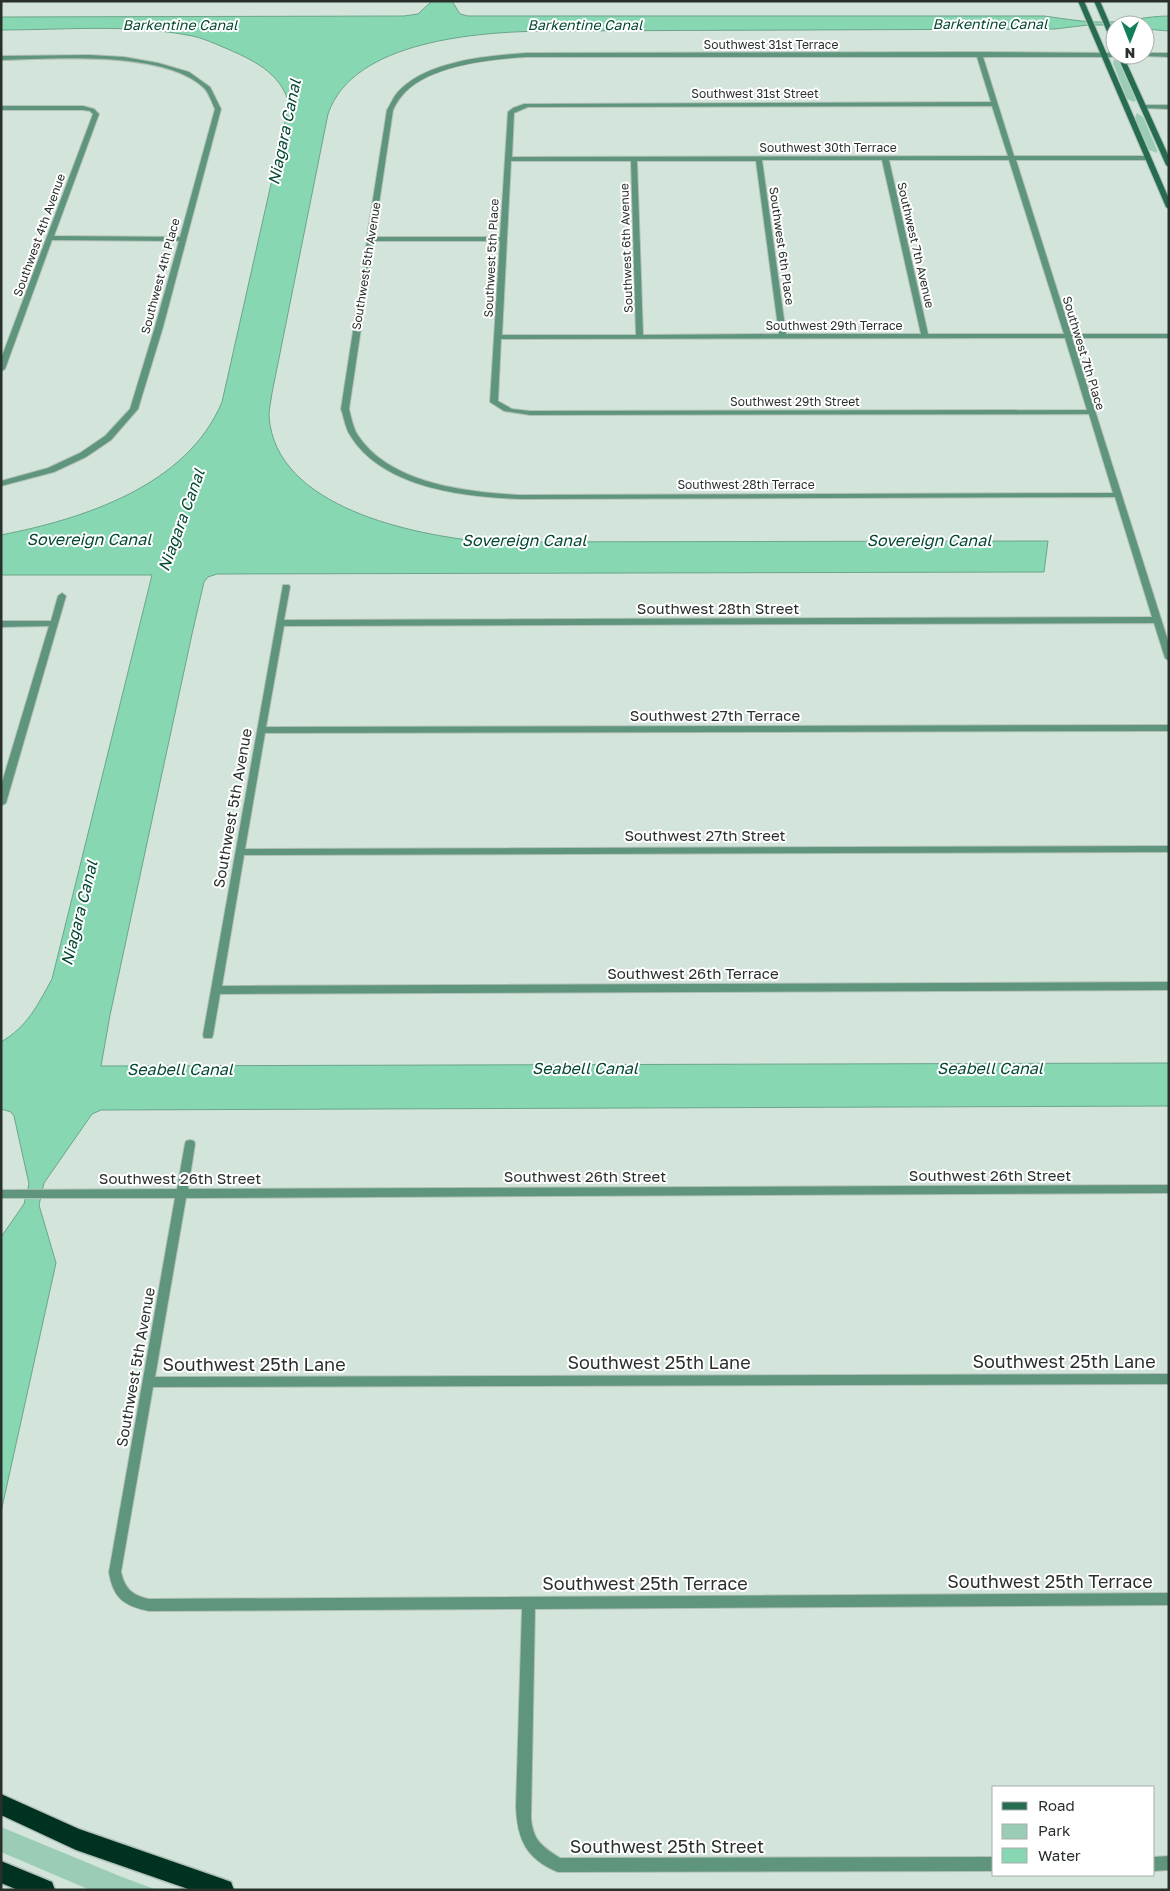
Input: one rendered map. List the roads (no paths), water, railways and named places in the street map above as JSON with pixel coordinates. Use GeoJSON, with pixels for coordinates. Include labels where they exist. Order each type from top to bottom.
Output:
{"type":"FeatureCollection","features":[{"type":"Feature","properties":{"kind":"highway"},"geometry":{"type":"LineString","coordinates":[[1,1804],[76,1838],[223,1890]]}},
{"type":"Feature","properties":{"kind":"highway"},"geometry":{"type":"LineString","coordinates":[[1,1872],[44,1890]]}},
{"type":"Feature","properties":{"kind":"street"},"geometry":{"type":"LineString","coordinates":[[1082,1],[1105,54]]}},
{"type":"Feature","properties":{"kind":"street"},"geometry":{"type":"LineString","coordinates":[[1097,1],[1105,20]]}},
{"type":"Feature","properties":{"kind":"street","name":"Southwest 7th Place"},"geometry":{"type":"LineString","coordinates":[[980,54],[1090,412],[1169,658]]}},
{"type":"Feature","properties":{"kind":"street","name":"Southwest 31st Terrace"},"geometry":{"type":"LineString","coordinates":[[429,75],[477,60],[526,55],[1105,54]]}},
{"type":"Feature","properties":{"kind":"street"},"geometry":{"type":"LineString","coordinates":[[1155,55],[1169,55]]}},
{"type":"Feature","properties":{"kind":"street","name":"Southwest 4th Place"},"geometry":{"type":"LineString","coordinates":[[1,58],[125,58],[158,64],[186,73],[204,84],[215,97],[218,109],[134,408],[108,438],[83,455],[37,475],[1,484]]}},
{"type":"Feature","properties":{"kind":"street"},"geometry":{"type":"LineString","coordinates":[[1110,65],[1169,207]]}},
{"type":"Feature","properties":{"kind":"street"},"geometry":{"type":"LineString","coordinates":[[1125,65],[1169,165]]}},
{"type":"Feature","properties":{"kind":"street","name":"Southwest 5th Avenue"},"geometry":{"type":"LineString","coordinates":[[381,462],[358,441],[348,424],[345,409],[369,239],[392,104],[404,90],[429,75]]}},
{"type":"Feature","properties":{"kind":"street","name":"Southwest 31st Street"},"geometry":{"type":"LineString","coordinates":[[516,108],[548,105],[995,104]]}},
{"type":"Feature","properties":{"kind":"street","name":"Southwest 4th Avenue"},"geometry":{"type":"LineString","coordinates":[[1,108],[69,107],[92,110],[96,114],[1,369]]}},
{"type":"Feature","properties":{"kind":"street"},"geometry":{"type":"LineString","coordinates":[[1127,107],[1169,107]]}},
{"type":"Feature","properties":{"kind":"street","name":"Southwest 5th Place"},"geometry":{"type":"LineString","coordinates":[[500,408],[494,402],[511,112],[516,108]]}},
{"type":"Feature","properties":{"kind":"street","name":"Southwest 6th Place"},"geometry":{"type":"LineString","coordinates":[[760,158],[783,337]]}},
{"type":"Feature","properties":{"kind":"street","name":"Southwest 7th Avenue"},"geometry":{"type":"LineString","coordinates":[[885,158],[925,336]]}},
{"type":"Feature","properties":{"kind":"street"},"geometry":{"type":"LineString","coordinates":[[1148,158],[1165,158]]}},
{"type":"Feature","properties":{"kind":"street","name":"Southwest 30th Terrace"},"geometry":{"type":"LineString","coordinates":[[508,159],[1148,158]]}},
{"type":"Feature","properties":{"kind":"street","name":"Southwest 6th Avenue"},"geometry":{"type":"LineString","coordinates":[[634,159],[640,337]]}},
{"type":"Feature","properties":{"kind":"street"},"geometry":{"type":"LineString","coordinates":[[51,238],[183,239]]}},
{"type":"Feature","properties":{"kind":"street"},"geometry":{"type":"LineString","coordinates":[[369,239],[504,239]]}},
{"type":"Feature","properties":{"kind":"street","name":"Southwest 29th Terrace"},"geometry":{"type":"LineString","coordinates":[[498,337],[1169,336]]}},
{"type":"Feature","properties":{"kind":"street","name":"Southwest 29th Street"},"geometry":{"type":"LineString","coordinates":[[500,408],[530,413],[1090,412]]}},
{"type":"Feature","properties":{"kind":"street","name":"Southwest 28th Terrace"},"geometry":{"type":"LineString","coordinates":[[381,462],[405,476],[431,485],[457,491],[504,496],[1117,495]]}},
{"type":"Feature","properties":{"kind":"street","name":"Southwest 5th Avenue"},"geometry":{"type":"LineString","coordinates":[[208,1035],[286,587]]}},
{"type":"Feature","properties":{"kind":"street"},"geometry":{"type":"LineString","coordinates":[[1,803],[62,596]]}},
{"type":"Feature","properties":{"kind":"street","name":"Southwest 28th Street"},"geometry":{"type":"LineString","coordinates":[[280,623],[1157,620]]}},
{"type":"Feature","properties":{"kind":"street"},"geometry":{"type":"LineString","coordinates":[[1,624],[54,624]]}},
{"type":"Feature","properties":{"kind":"street","name":"Southwest 27th Terrace"},"geometry":{"type":"LineString","coordinates":[[262,730],[1169,728]]}},
{"type":"Feature","properties":{"kind":"street","name":"Southwest 27th Street"},"geometry":{"type":"LineString","coordinates":[[241,852],[1169,849]]}},
{"type":"Feature","properties":{"kind":"street","name":"Southwest 26th Terrace"},"geometry":{"type":"LineString","coordinates":[[216,990],[1169,986]]}},
{"type":"Feature","properties":{"kind":"street","name":"Southwest 5th Avenue"},"geometry":{"type":"LineString","coordinates":[[123,1594],[117,1584],[115,1572],[190,1144]]}},
{"type":"Feature","properties":{"kind":"street","name":"Southwest 26th Street"},"geometry":{"type":"LineString","coordinates":[[1,1194],[1169,1189]]}},
{"type":"Feature","properties":{"kind":"street","name":"Southwest 25th Lane"},"geometry":{"type":"LineString","coordinates":[[149,1382],[1169,1379]]}},
{"type":"Feature","properties":{"kind":"street","name":"Southwest 25th Terrace"},"geometry":{"type":"LineString","coordinates":[[123,1594],[135,1602],[149,1604],[1169,1599]]}},
{"type":"Feature","properties":{"kind":"street","name":"Southwest 25th Street"},"geometry":{"type":"LineString","coordinates":[[529,1602],[523,1806],[524,1831],[537,1852],[558,1865],[992,1864]]}},
{"type":"Feature","properties":{"kind":"street"},"geometry":{"type":"LineString","coordinates":[[1155,1864],[1169,1864]]}},
{"type":"Feature","properties":{"kind":"water"},"geometry":{"type":"Polygon","coordinates":[[[432,1],[452,1],[460,14],[468,16],[1044,16],[1105,22],[1105,25],[1055,29],[518,32],[454,38],[421,45],[390,55],[363,70],[342,89],[328,114],[269,416],[277,448],[295,474],[321,494],[353,511],[387,523],[423,532],[486,542],[1048,541],[1044,572],[217,574],[208,577],[204,582],[192,634],[110,1015],[101,1066],[1169,1063],[1169,1106],[101,1110],[92,1114],[44,1183],[39,1205],[56,1263],[1,1512],[1,1237],[24,1204],[29,1184],[14,1116],[11,1112],[1,1109],[1,1042],[18,1029],[31,1015],[52,979],[152,575],[1,575],[1,535],[65,519],[98,508],[129,494],[158,477],[184,456],[206,431],[222,402],[289,104],[279,83],[264,68],[244,56],[201,38],[165,32],[94,28],[1,30],[1,17],[404,16],[418,14],[432,1]]]}},
{"type":"Feature","properties":{"kind":"water"},"geometry":{"type":"Polygon","coordinates":[[[1169,16],[1169,31],[1155,30],[1155,17],[1169,16]]]}},
{"type":"Feature","properties":{"kind":"water label","name":"Barkentine Canal"},"geometry":{"type":"Point","coordinates":[990,23]}},
{"type":"Feature","properties":{"kind":"water label","name":"Barkentine Canal"},"geometry":{"type":"Point","coordinates":[180,24]}},
{"type":"Feature","properties":{"kind":"water label","name":"Barkentine Canal"},"geometry":{"type":"Point","coordinates":[585,24]}},
{"type":"Feature","properties":{"kind":"water label","name":"Niagara Canal"},"geometry":{"type":"Point","coordinates":[284,132]}},
{"type":"Feature","properties":{"kind":"water label","name":"Niagara Canal"},"geometry":{"type":"Point","coordinates":[181,520]}},
{"type":"Feature","properties":{"kind":"water label","name":"Sovereign Canal"},"geometry":{"type":"Point","coordinates":[89,539]}},
{"type":"Feature","properties":{"kind":"water label","name":"Sovereign Canal"},"geometry":{"type":"Point","coordinates":[524,540]}},
{"type":"Feature","properties":{"kind":"water label","name":"Sovereign Canal"},"geometry":{"type":"Point","coordinates":[929,540]}},
{"type":"Feature","properties":{"kind":"water label","name":"Niagara Canal"},"geometry":{"type":"Point","coordinates":[79,913]}},
{"type":"Feature","properties":{"kind":"water label","name":"Seabell Canal"},"geometry":{"type":"Point","coordinates":[585,1068]}},
{"type":"Feature","properties":{"kind":"water label","name":"Seabell Canal"},"geometry":{"type":"Point","coordinates":[990,1068]}},
{"type":"Feature","properties":{"kind":"water label","name":"Seabell Canal"},"geometry":{"type":"Point","coordinates":[180,1069]}}]}
